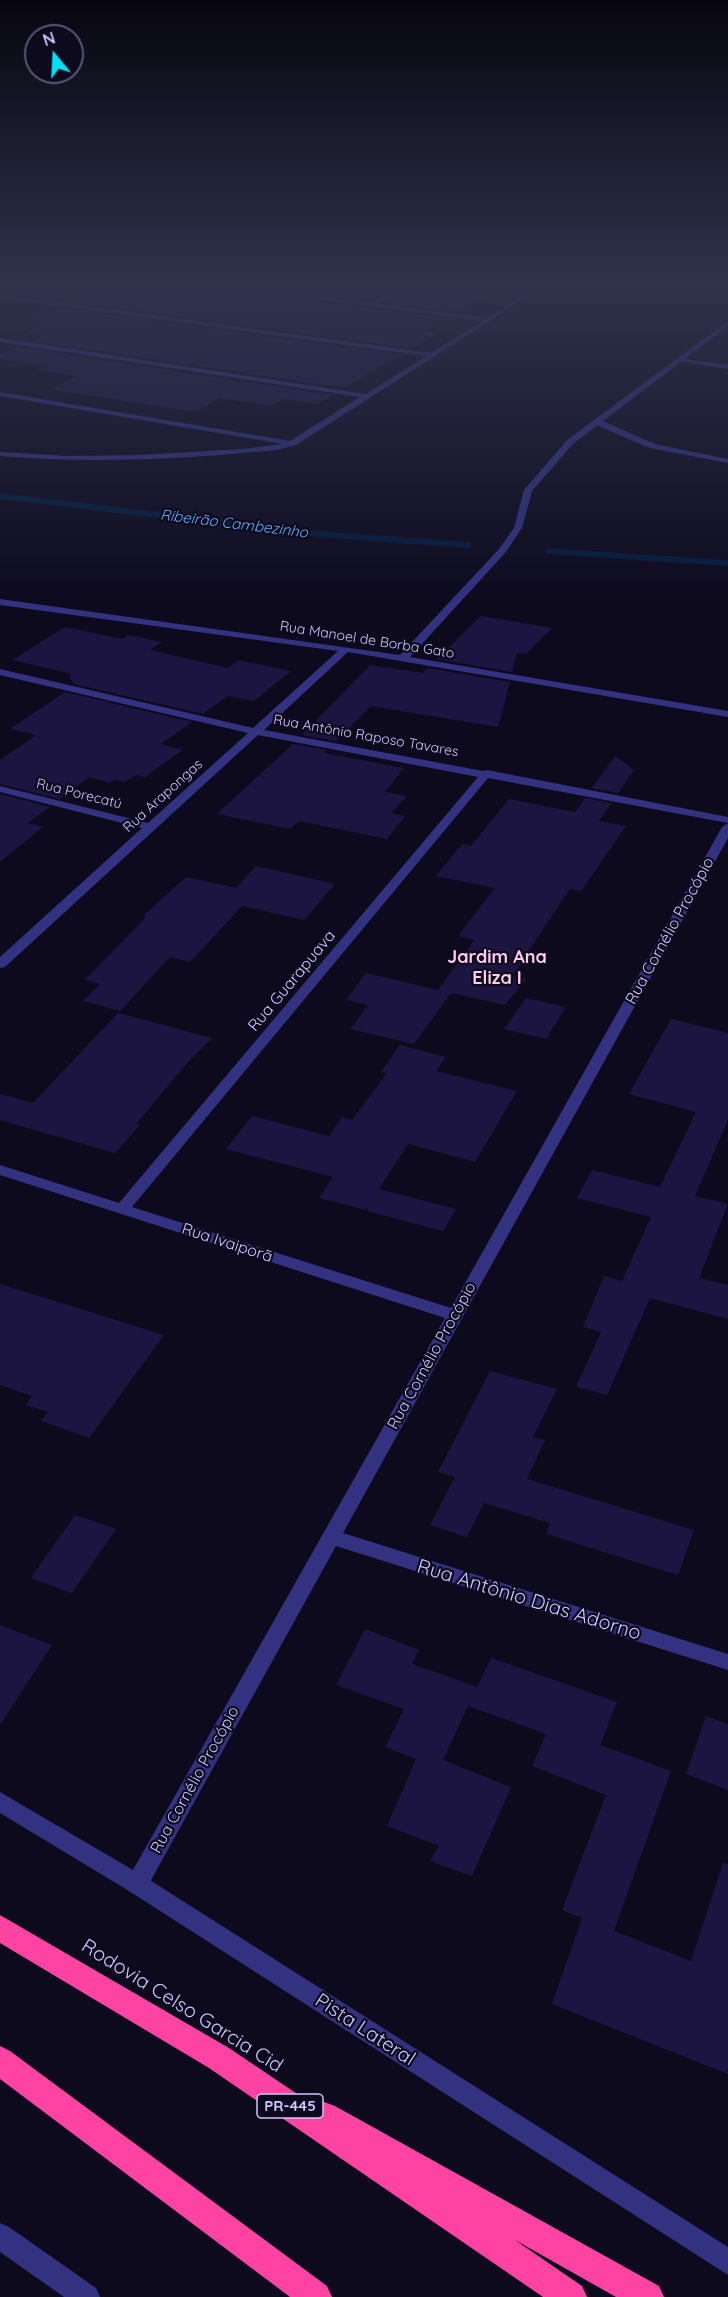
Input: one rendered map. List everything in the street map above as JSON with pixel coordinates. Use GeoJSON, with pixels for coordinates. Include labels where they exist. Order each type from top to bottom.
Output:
{"type":"FeatureCollection","features":[{"type":"Feature","properties":{"kind":"highway","name":"Rodovia Celso Garcia Cid"},"geometry":{"type":"LineString","coordinates":[[0,1928],[219,2058],[571,2297]]}},
{"type":"Feature","properties":{"kind":"highway"},"geometry":{"type":"LineString","coordinates":[[219,2058],[648,2297]]}},
{"type":"Feature","properties":{"kind":"highway"},"geometry":{"type":"LineString","coordinates":[[0,2061],[316,2297]]}},
{"type":"Feature","properties":{"kind":"street"},"geometry":{"type":"LineString","coordinates":[[342,392],[367,396]]}},
{"type":"Feature","properties":{"kind":"street"},"geometry":{"type":"LineString","coordinates":[[0,454],[46,459],[144,459],[277,448],[293,442],[373,392]]}},
{"type":"Feature","properties":{"kind":"street"},"geometry":{"type":"LineString","coordinates":[[403,658],[506,545],[518,528],[528,490],[570,442],[636,392]]}},
{"type":"Feature","properties":{"kind":"street"},"geometry":{"type":"LineString","coordinates":[[0,394],[293,442]]}},
{"type":"Feature","properties":{"kind":"street"},"geometry":{"type":"LineString","coordinates":[[597,422],[653,446],[728,461]]}},
{"type":"Feature","properties":{"kind":"street","name":"Rua Manoel de Borba Gato"},"geometry":{"type":"LineString","coordinates":[[0,602],[346,649],[728,714]]}},
{"type":"Feature","properties":{"kind":"street","name":"Rua Arapongas"},"geometry":{"type":"LineString","coordinates":[[0,964],[258,732],[346,649]]}},
{"type":"Feature","properties":{"kind":"street","name":"Rua Antônio Raposo Tavares"},"geometry":{"type":"LineString","coordinates":[[0,672],[258,732],[487,773],[728,820]]}},
{"type":"Feature","properties":{"kind":"street","name":"Rua Guarapuava"},"geometry":{"type":"LineString","coordinates":[[122,1209],[487,773]]}},
{"type":"Feature","properties":{"kind":"street","name":"Rua Porecatú"},"geometry":{"type":"LineString","coordinates":[[0,789],[151,827]]}},
{"type":"Feature","properties":{"kind":"street","name":"Rua Cornélio Procópio"},"geometry":{"type":"LineString","coordinates":[[137,1884],[728,827]]}},
{"type":"Feature","properties":{"kind":"street","name":"Rua Ivaiporã"},"geometry":{"type":"LineString","coordinates":[[0,1170],[455,1315]]}},
{"type":"Feature","properties":{"kind":"street","name":"Rua Antônio Dias Adorno"},"geometry":{"type":"LineString","coordinates":[[331,1538],[728,1662]]}},
{"type":"Feature","properties":{"kind":"street","name":"Pista Lateral"},"geometry":{"type":"LineString","coordinates":[[0,1802],[137,1884],[728,2262]]}},
{"type":"Feature","properties":{"kind":"street"},"geometry":{"type":"LineString","coordinates":[[0,2236],[87,2297]]}},
{"type":"Feature","properties":{"kind":"building"},"geometry":{"type":"Polygon","coordinates":[[[70,392],[314,392],[332,395],[317,404],[284,399],[271,406],[220,398],[201,409],[190,411],[70,392]]]}},
{"type":"Feature","properties":{"kind":"building"},"geometry":{"type":"Polygon","coordinates":[[[481,616],[552,628],[526,654],[517,653],[512,672],[437,659],[481,616]]]}},
{"type":"Feature","properties":{"kind":"building"},"geometry":{"type":"Polygon","coordinates":[[[65,627],[122,639],[129,635],[162,642],[150,650],[228,668],[239,660],[291,671],[254,701],[228,696],[203,714],[74,684],[69,676],[72,674],[12,660],[65,627]]]}},
{"type":"Feature","properties":{"kind":"building"},"geometry":{"type":"Polygon","coordinates":[[[370,665],[423,673],[428,668],[510,682],[498,727],[371,706],[336,741],[302,735],[370,665]]]}},
{"type":"Feature","properties":{"kind":"building"},"geometry":{"type":"Polygon","coordinates":[[[65,692],[192,722],[161,744],[183,750],[145,777],[136,775],[125,782],[114,780],[110,783],[89,777],[60,799],[0,784],[0,760],[36,735],[10,729],[65,692]]]}},
{"type":"Feature","properties":{"kind":"building"},"geometry":{"type":"Polygon","coordinates":[[[293,744],[327,750],[324,753],[404,768],[385,792],[407,796],[391,813],[405,816],[387,839],[299,821],[290,829],[217,814],[293,744]]]}},
{"type":"Feature","properties":{"kind":"building"},"geometry":{"type":"Polygon","coordinates":[[[615,756],[634,770],[618,793],[592,788],[615,756]]]}},
{"type":"Feature","properties":{"kind":"building"},"geometry":{"type":"Polygon","coordinates":[[[0,794],[50,807],[28,823],[43,827],[0,862],[0,794]]]}},
{"type":"Feature","properties":{"kind":"building"},"geometry":{"type":"Polygon","coordinates":[[[585,798],[611,803],[599,821],[626,826],[581,891],[570,889],[512,976],[526,979],[505,1005],[438,990],[474,940],[458,936],[495,888],[436,876],[462,844],[471,846],[509,799],[575,812],[585,798]]]}},
{"type":"Feature","properties":{"kind":"building"},"geometry":{"type":"Polygon","coordinates":[[[256,866],[335,884],[304,920],[242,906],[190,962],[170,957],[120,1011],[83,1001],[100,984],[85,980],[146,917],[143,916],[186,877],[236,888],[256,866]]]}},
{"type":"Feature","properties":{"kind":"building"},"geometry":{"type":"Polygon","coordinates":[[[366,973],[451,993],[414,1044],[350,1029],[368,1005],[346,1000],[366,973]]]}},
{"type":"Feature","properties":{"kind":"building"},"geometry":{"type":"Polygon","coordinates":[[[526,998],[566,1007],[546,1039],[504,1029],[526,998]]]}},
{"type":"Feature","properties":{"kind":"building"},"geometry":{"type":"Polygon","coordinates":[[[118,1013],[212,1038],[188,1062],[136,1124],[140,1125],[115,1153],[0,1120],[0,1094],[33,1103],[118,1013]]]}},
{"type":"Feature","properties":{"kind":"building"},"geometry":{"type":"Polygon","coordinates":[[[671,1019],[728,1033],[728,1120],[695,1196],[728,1204],[699,1278],[728,1285],[728,1319],[650,1298],[607,1395],[576,1387],[601,1332],[583,1327],[604,1276],[622,1281],[651,1217],[577,1198],[592,1170],[660,1187],[696,1112],[629,1094],[671,1019]]]}},
{"type":"Feature","properties":{"kind":"building"},"geometry":{"type":"Polygon","coordinates":[[[400,1045],[446,1057],[436,1071],[517,1091],[475,1162],[408,1144],[379,1189],[456,1209],[443,1231],[367,1211],[368,1207],[366,1210],[319,1198],[333,1177],[226,1149],[252,1116],[329,1136],[342,1117],[352,1120],[387,1073],[381,1072],[400,1045]]]}},
{"type":"Feature","properties":{"kind":"building"},"geometry":{"type":"Polygon","coordinates":[[[0,1284],[164,1335],[89,1438],[41,1421],[48,1412],[26,1405],[32,1396],[0,1385],[0,1284]]]}},
{"type":"Feature","properties":{"kind":"building"},"geometry":{"type":"Polygon","coordinates":[[[490,1371],[557,1389],[533,1437],[545,1440],[527,1479],[694,1530],[678,1575],[546,1534],[550,1523],[484,1503],[467,1537],[430,1525],[455,1477],[438,1472],[490,1371]]]}},
{"type":"Feature","properties":{"kind":"building"},"geometry":{"type":"Polygon","coordinates":[[[75,1515],[116,1529],[72,1593],[31,1578],[75,1515]]]}},
{"type":"Feature","properties":{"kind":"building"},"geometry":{"type":"Polygon","coordinates":[[[0,1625],[52,1645],[0,1725],[0,1625]]]}},
{"type":"Feature","properties":{"kind":"building"},"geometry":{"type":"Polygon","coordinates":[[[365,1629],[419,1650],[412,1664],[477,1687],[470,1702],[491,1658],[617,1702],[600,1745],[671,1771],[614,1931],[691,1961],[723,1863],[728,1864],[728,2074],[552,2004],[582,1918],[562,1910],[606,1795],[532,1766],[546,1734],[468,1706],[443,1760],[511,1787],[472,1876],[430,1861],[439,1846],[387,1826],[416,1759],[385,1747],[404,1709],[336,1685],[365,1629]]]}},
{"type":"Feature","properties":{"kind":"building"},"geometry":{"type":"Polygon","coordinates":[[[706,1716],[728,1724],[728,1790],[686,1774],[706,1716]]]}},
{"type":"Feature","properties":{"kind":"waterway","name":"Ribeirão Cambezinho"},"geometry":{"type":"LineString","coordinates":[[0,496],[317,534],[468,545]]}},
{"type":"Feature","properties":{"kind":"waterway","name":"Ribeirão Cambezinho"},"geometry":{"type":"LineString","coordinates":[[548,551],[728,563]]}},
{"type":"Feature","properties":{"kind":"district","name":"Jardim Ana Eliza I"},"geometry":{"type":"Point","coordinates":[497,968]}}]}
